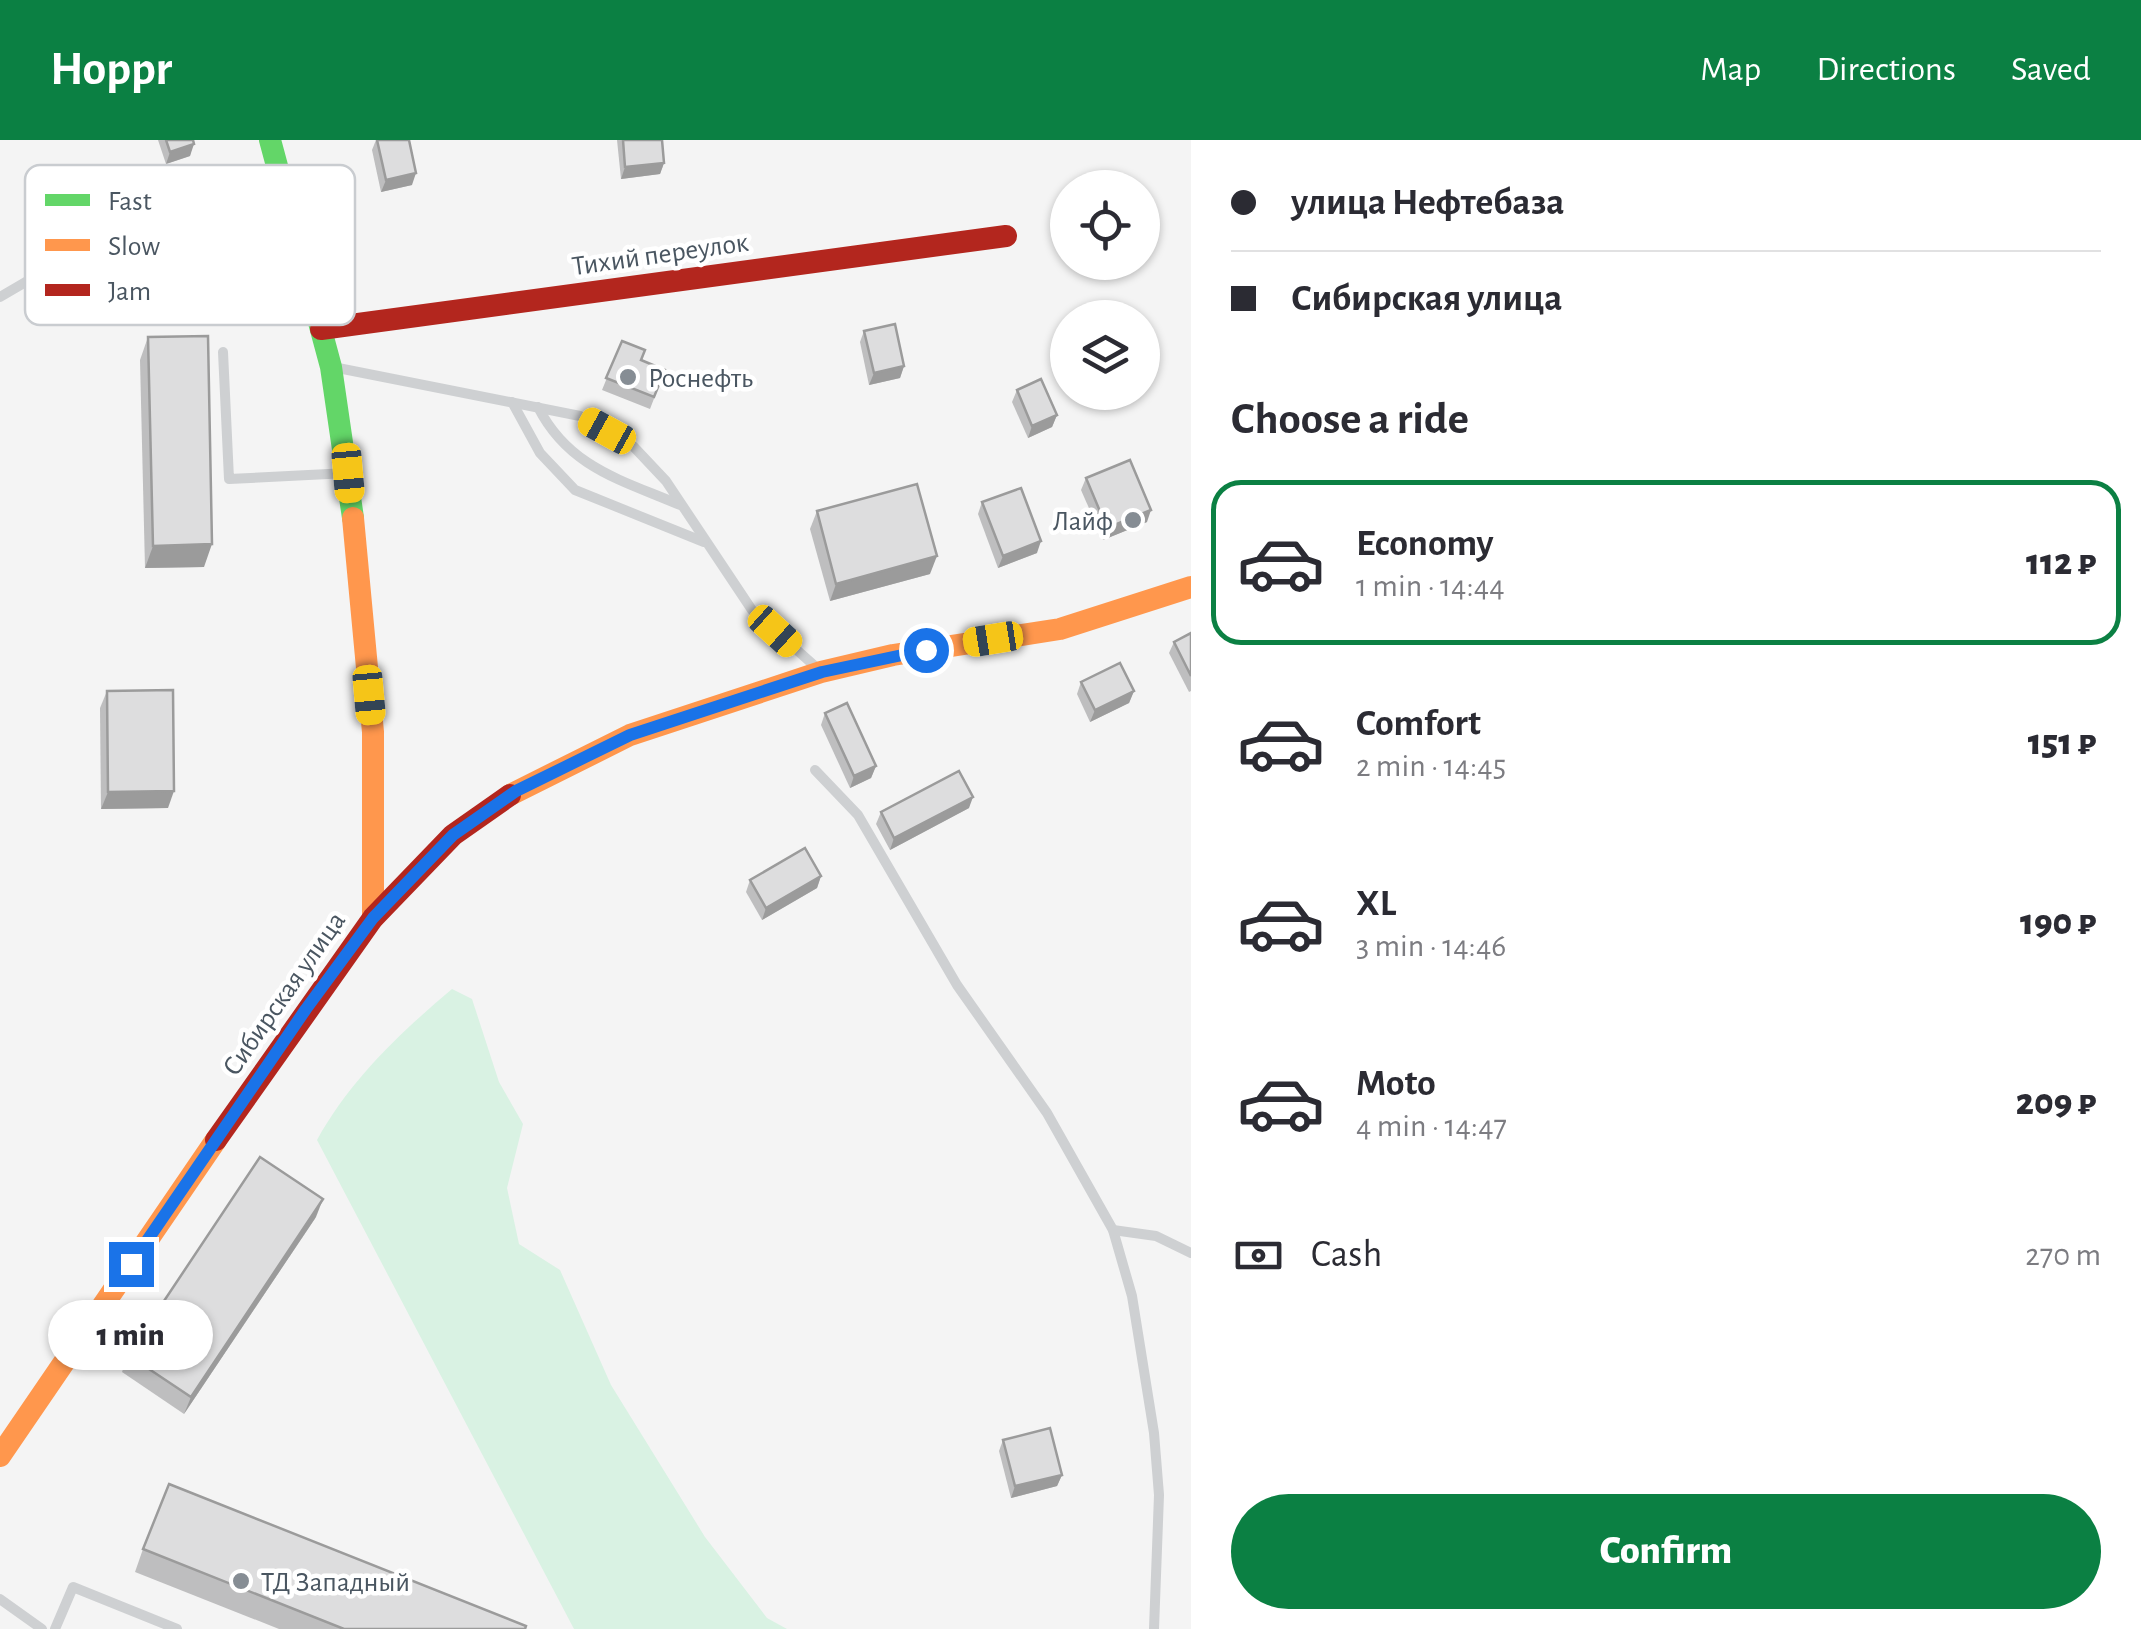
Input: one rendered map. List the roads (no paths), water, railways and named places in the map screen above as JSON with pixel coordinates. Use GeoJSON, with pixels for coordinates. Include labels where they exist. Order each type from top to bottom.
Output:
{"type":"FeatureCollection","features":[{"type":"Feature","properties":{"kind":"main road","name":"Сибирская улица"},"geometry":{"type":"LineString","coordinates":[[270,140],[277,165]]}},
{"type":"Feature","properties":{"kind":"main road","name":"Тихий переулок"},"geometry":{"type":"LineString","coordinates":[[355,325],[1006,236]]}},
{"type":"Feature","properties":{"kind":"main road","name":"Сибирская улица"},"geometry":{"type":"LineString","coordinates":[[0,1456],[306,1009],[373,918],[373,732],[348,473],[321,325]]}},
{"type":"Feature","properties":{"kind":"main road","name":"Тихий переулок"},"geometry":{"type":"LineString","coordinates":[[322,329],[351,325]]}},
{"type":"Feature","properties":{"kind":"main road"},"geometry":{"type":"LineString","coordinates":[[373,918],[453,835],[516,791],[630,735],[822,672],[893,655],[1060,629],[1191,588]]}},
{"type":"Feature","properties":{"kind":"lane"},"geometry":{"type":"LineString","coordinates":[[0,298],[25,283]]}},
{"type":"Feature","properties":{"kind":"lane"},"geometry":{"type":"LineString","coordinates":[[223,352],[229,479],[348,473]]}},
{"type":"Feature","properties":{"kind":"lane"},"geometry":{"type":"LineString","coordinates":[[331,367],[580,416],[634,446],[666,481],[752,610],[822,672]]}},
{"type":"Feature","properties":{"kind":"lane"},"geometry":{"type":"LineString","coordinates":[[512,402],[540,453],[575,490],[704,543]]}},
{"type":"Feature","properties":{"kind":"lane"},"geometry":{"type":"LineString","coordinates":[[538,408],[550,432],[583,463],[681,506]]}},
{"type":"Feature","properties":{"kind":"lane"},"geometry":{"type":"LineString","coordinates":[[815,770],[858,815],[957,985],[1047,1113],[1113,1230],[1132,1296],[1154,1433],[1159,1495],[1154,1629]]}},
{"type":"Feature","properties":{"kind":"lane"},"geometry":{"type":"LineString","coordinates":[[1113,1230],[1156,1236],[1191,1253]]}},
{"type":"Feature","properties":{"kind":"lane"},"geometry":{"type":"LineString","coordinates":[[55,1629],[74,1587],[176,1629]]}},
{"type":"Feature","properties":{"kind":"lane"},"geometry":{"type":"LineString","coordinates":[[0,1598],[42,1629]]}},
{"type":"Feature","properties":{"kind":"place","name":"Роснефть"},"geometry":{"type":"Point","coordinates":[628,377]}},
{"type":"Feature","properties":{"kind":"place","name":"Лайф"},"geometry":{"type":"Point","coordinates":[1133,520]}},
{"type":"Feature","properties":{"kind":"place","name":"ТД Западный"},"geometry":{"type":"Point","coordinates":[241,1581]}}]}
